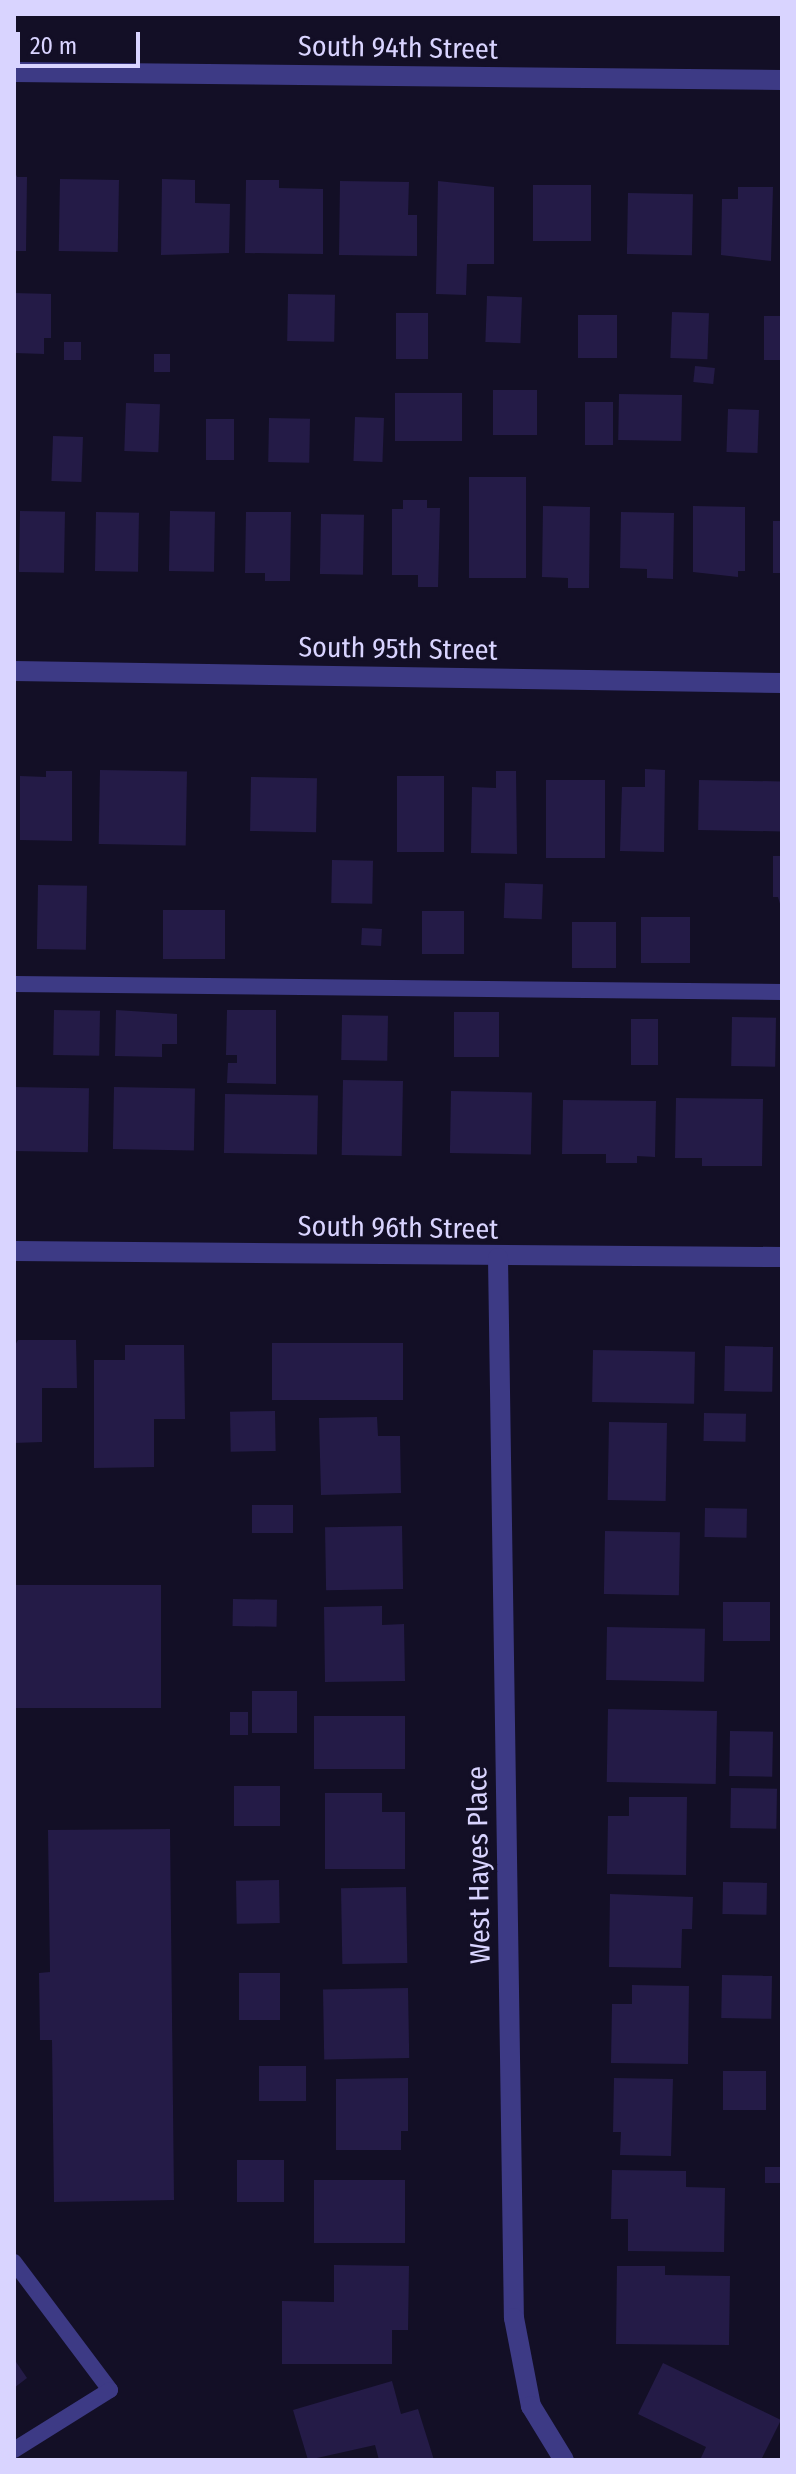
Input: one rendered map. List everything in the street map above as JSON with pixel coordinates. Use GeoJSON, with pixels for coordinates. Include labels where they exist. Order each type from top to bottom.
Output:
{"type":"FeatureCollection","features":[{"type":"Feature","properties":{"kind":"street","name":"South 94th Street"},"geometry":{"type":"LineString","coordinates":[[14,72],[782,80]]}},
{"type":"Feature","properties":{"kind":"street","name":"South 95th Street"},"geometry":{"type":"LineString","coordinates":[[14,671],[782,683]]}},
{"type":"Feature","properties":{"kind":"street","name":"South 96th Street"},"geometry":{"type":"LineString","coordinates":[[14,1251],[498,1258],[782,1257]]}},
{"type":"Feature","properties":{"kind":"street","name":"West Hayes Place"},"geometry":{"type":"LineString","coordinates":[[498,1258],[514,2318],[531,2406],[564,2460]]}},
{"type":"Feature","properties":{"kind":"lane"},"geometry":{"type":"LineString","coordinates":[[14,984],[782,992]]}},
{"type":"Feature","properties":{"kind":"lane"},"geometry":{"type":"LineString","coordinates":[[14,2262],[110,2390],[14,2450]]}},
{"type":"Feature","properties":{"kind":"building"},"geometry":{"type":"Polygon","coordinates":[[[14,170],[17,177],[27,177],[26,251],[14,251],[14,170]]]}},
{"type":"Feature","properties":{"kind":"building"},"geometry":{"type":"Polygon","coordinates":[[[60,179],[119,180],[118,252],[59,251],[60,179]]]}},
{"type":"Feature","properties":{"kind":"building"},"geometry":{"type":"Polygon","coordinates":[[[162,179],[195,180],[195,203],[230,204],[229,253],[161,255],[162,179]]]}},
{"type":"Feature","properties":{"kind":"building"},"geometry":{"type":"Polygon","coordinates":[[[246,180],[279,180],[279,188],[323,189],[323,254],[245,253],[246,180]]]}},
{"type":"Feature","properties":{"kind":"building"},"geometry":{"type":"Polygon","coordinates":[[[340,181],[409,182],[408,215],[417,215],[417,256],[339,255],[340,181]]]}},
{"type":"Feature","properties":{"kind":"building"},"geometry":{"type":"Polygon","coordinates":[[[438,181],[494,187],[494,264],[467,264],[466,295],[436,294],[438,181]]]}},
{"type":"Feature","properties":{"kind":"building"},"geometry":{"type":"Polygon","coordinates":[[[533,185],[591,185],[591,241],[533,241],[533,185]]]}},
{"type":"Feature","properties":{"kind":"building"},"geometry":{"type":"Polygon","coordinates":[[[738,187],[773,187],[771,261],[721,255],[722,199],[738,199],[738,187]]]}},
{"type":"Feature","properties":{"kind":"building"},"geometry":{"type":"Polygon","coordinates":[[[628,193],[693,194],[692,255],[627,254],[628,193]]]}},
{"type":"Feature","properties":{"kind":"building"},"geometry":{"type":"Polygon","coordinates":[[[14,293],[51,294],[51,338],[44,338],[44,354],[15,353],[14,293]]]}},
{"type":"Feature","properties":{"kind":"building"},"geometry":{"type":"Polygon","coordinates":[[[288,294],[335,295],[334,342],[287,341],[288,294]]]}},
{"type":"Feature","properties":{"kind":"building"},"geometry":{"type":"Polygon","coordinates":[[[487,296],[522,297],[520,343],[485,342],[487,296]]]}},
{"type":"Feature","properties":{"kind":"building"},"geometry":{"type":"Polygon","coordinates":[[[672,312],[709,313],[707,359],[670,358],[672,312]]]}},
{"type":"Feature","properties":{"kind":"building"},"geometry":{"type":"Polygon","coordinates":[[[396,313],[428,313],[428,359],[396,359],[396,313]]]}},
{"type":"Feature","properties":{"kind":"building"},"geometry":{"type":"Polygon","coordinates":[[[578,315],[617,315],[617,358],[578,358],[578,315]]]}},
{"type":"Feature","properties":{"kind":"building"},"geometry":{"type":"Polygon","coordinates":[[[764,316],[782,316],[782,360],[764,360],[764,316]]]}},
{"type":"Feature","properties":{"kind":"building"},"geometry":{"type":"Polygon","coordinates":[[[64,342],[81,342],[81,360],[64,360],[64,342]]]}},
{"type":"Feature","properties":{"kind":"building"},"geometry":{"type":"Polygon","coordinates":[[[154,354],[170,354],[170,372],[154,372],[154,354]]]}},
{"type":"Feature","properties":{"kind":"building"},"geometry":{"type":"Polygon","coordinates":[[[695,366],[715,368],[713,384],[693,382],[695,366]]]}},
{"type":"Feature","properties":{"kind":"building"},"geometry":{"type":"Polygon","coordinates":[[[493,390],[537,390],[537,435],[493,435],[493,390]]]}},
{"type":"Feature","properties":{"kind":"building"},"geometry":{"type":"Polygon","coordinates":[[[395,393],[462,393],[462,441],[395,441],[395,393]]]}},
{"type":"Feature","properties":{"kind":"building"},"geometry":{"type":"Polygon","coordinates":[[[619,394],[682,395],[681,441],[618,440],[619,394]]]}},
{"type":"Feature","properties":{"kind":"building"},"geometry":{"type":"Polygon","coordinates":[[[585,402],[613,402],[613,445],[585,445],[585,402]]]}},
{"type":"Feature","properties":{"kind":"building"},"geometry":{"type":"Polygon","coordinates":[[[126,403],[160,404],[158,452],[124,451],[126,403]]]}},
{"type":"Feature","properties":{"kind":"building"},"geometry":{"type":"Polygon","coordinates":[[[728,409],[759,410],[757,453],[726,452],[728,409]]]}},
{"type":"Feature","properties":{"kind":"building"},"geometry":{"type":"Polygon","coordinates":[[[355,417],[384,418],[382,462],[353,461],[355,417]]]}},
{"type":"Feature","properties":{"kind":"building"},"geometry":{"type":"Polygon","coordinates":[[[269,418],[310,419],[309,463],[268,462],[269,418]]]}},
{"type":"Feature","properties":{"kind":"building"},"geometry":{"type":"Polygon","coordinates":[[[206,419],[234,419],[234,460],[206,460],[206,419]]]}},
{"type":"Feature","properties":{"kind":"building"},"geometry":{"type":"Polygon","coordinates":[[[53,436],[83,437],[81,482],[51,481],[53,436]]]}},
{"type":"Feature","properties":{"kind":"building"},"geometry":{"type":"Polygon","coordinates":[[[469,477],[526,477],[526,578],[469,578],[469,477]]]}},
{"type":"Feature","properties":{"kind":"building"},"geometry":{"type":"Polygon","coordinates":[[[403,500],[427,500],[427,508],[440,508],[438,587],[418,587],[418,575],[392,575],[392,509],[403,509],[403,500]]]}},
{"type":"Feature","properties":{"kind":"building"},"geometry":{"type":"Polygon","coordinates":[[[543,506],[590,507],[589,588],[568,588],[568,578],[542,577],[543,506]]]}},
{"type":"Feature","properties":{"kind":"building"},"geometry":{"type":"Polygon","coordinates":[[[693,506],[745,507],[745,571],[738,571],[738,577],[693,572],[693,506]]]}},
{"type":"Feature","properties":{"kind":"building"},"geometry":{"type":"Polygon","coordinates":[[[20,511],[65,512],[64,573],[19,572],[20,511]]]}},
{"type":"Feature","properties":{"kind":"building"},"geometry":{"type":"Polygon","coordinates":[[[170,511],[215,512],[214,572],[169,571],[170,511]]]}},
{"type":"Feature","properties":{"kind":"building"},"geometry":{"type":"Polygon","coordinates":[[[96,512],[139,513],[138,572],[95,571],[96,512]]]}},
{"type":"Feature","properties":{"kind":"building"},"geometry":{"type":"Polygon","coordinates":[[[246,512],[291,512],[290,581],[265,581],[265,573],[245,573],[246,512]]]}},
{"type":"Feature","properties":{"kind":"building"},"geometry":{"type":"Polygon","coordinates":[[[621,512],[674,513],[673,579],[647,578],[647,569],[620,568],[621,512]]]}},
{"type":"Feature","properties":{"kind":"building"},"geometry":{"type":"Polygon","coordinates":[[[321,514],[364,515],[363,575],[320,574],[321,514]]]}},
{"type":"Feature","properties":{"kind":"building"},"geometry":{"type":"Polygon","coordinates":[[[773,521],[782,521],[782,573],[773,573],[773,521]]]}},
{"type":"Feature","properties":{"kind":"building"},"geometry":{"type":"Polygon","coordinates":[[[645,769],[665,770],[664,852],[620,851],[622,787],[645,787],[645,769]]]}},
{"type":"Feature","properties":{"kind":"building"},"geometry":{"type":"Polygon","coordinates":[[[100,770],[187,772],[186,846],[99,844],[100,770]]]}},
{"type":"Feature","properties":{"kind":"building"},"geometry":{"type":"Polygon","coordinates":[[[46,771],[72,771],[72,841],[20,840],[20,776],[46,777],[46,771]]]}},
{"type":"Feature","properties":{"kind":"building"},"geometry":{"type":"Polygon","coordinates":[[[496,771],[516,771],[517,854],[471,853],[472,787],[496,788],[496,771]]]}},
{"type":"Feature","properties":{"kind":"building"},"geometry":{"type":"Polygon","coordinates":[[[397,776],[444,776],[444,852],[397,852],[397,776]]]}},
{"type":"Feature","properties":{"kind":"building"},"geometry":{"type":"Polygon","coordinates":[[[251,777],[317,778],[316,832],[250,831],[251,777]]]}},
{"type":"Feature","properties":{"kind":"building"},"geometry":{"type":"Polygon","coordinates":[[[546,780],[605,780],[605,858],[546,858],[546,780]]]}},
{"type":"Feature","properties":{"kind":"building"},"geometry":{"type":"Polygon","coordinates":[[[699,780],[782,781],[781,831],[698,830],[699,780]]]}},
{"type":"Feature","properties":{"kind":"building"},"geometry":{"type":"Polygon","coordinates":[[[773,856],[782,856],[782,911],[778,897],[773,897],[773,856]]]}},
{"type":"Feature","properties":{"kind":"building"},"geometry":{"type":"Polygon","coordinates":[[[332,860],[373,861],[372,904],[331,903],[332,860]]]}},
{"type":"Feature","properties":{"kind":"building"},"geometry":{"type":"Polygon","coordinates":[[[505,883],[543,884],[542,919],[504,918],[505,883]]]}},
{"type":"Feature","properties":{"kind":"building"},"geometry":{"type":"Polygon","coordinates":[[[38,885],[87,886],[86,950],[37,949],[38,885]]]}},
{"type":"Feature","properties":{"kind":"building"},"geometry":{"type":"Polygon","coordinates":[[[163,910],[225,910],[225,959],[163,959],[163,910]]]}},
{"type":"Feature","properties":{"kind":"building"},"geometry":{"type":"Polygon","coordinates":[[[422,911],[464,911],[464,954],[422,954],[422,911]]]}},
{"type":"Feature","properties":{"kind":"building"},"geometry":{"type":"Polygon","coordinates":[[[641,917],[690,917],[690,963],[641,963],[641,917]]]}},
{"type":"Feature","properties":{"kind":"building"},"geometry":{"type":"Polygon","coordinates":[[[572,922],[616,922],[616,968],[572,968],[572,922]]]}},
{"type":"Feature","properties":{"kind":"building"},"geometry":{"type":"Polygon","coordinates":[[[362,928],[382,929],[381,946],[361,945],[362,928]]]}},
{"type":"Feature","properties":{"kind":"building"},"geometry":{"type":"Polygon","coordinates":[[[54,1010],[100,1011],[99,1056],[53,1055],[54,1010]]]}},
{"type":"Feature","properties":{"kind":"building"},"geometry":{"type":"Polygon","coordinates":[[[116,1010],[177,1014],[177,1044],[162,1044],[162,1057],[115,1056],[116,1010]]]}},
{"type":"Feature","properties":{"kind":"building"},"geometry":{"type":"Polygon","coordinates":[[[227,1010],[276,1010],[276,1084],[227,1083],[228,1063],[237,1063],[237,1055],[226,1055],[227,1010]]]}},
{"type":"Feature","properties":{"kind":"building"},"geometry":{"type":"Polygon","coordinates":[[[454,1012],[499,1012],[499,1057],[454,1057],[454,1012]]]}},
{"type":"Feature","properties":{"kind":"building"},"geometry":{"type":"Polygon","coordinates":[[[342,1015],[388,1016],[387,1061],[341,1060],[342,1015]]]}},
{"type":"Feature","properties":{"kind":"building"},"geometry":{"type":"Polygon","coordinates":[[[732,1017],[776,1018],[775,1067],[731,1066],[732,1017]]]}},
{"type":"Feature","properties":{"kind":"building"},"geometry":{"type":"Polygon","coordinates":[[[631,1019],[658,1019],[658,1065],[631,1065],[631,1019]]]}},
{"type":"Feature","properties":{"kind":"building"},"geometry":{"type":"Polygon","coordinates":[[[343,1080],[403,1081],[402,1156],[342,1155],[343,1080]]]}},
{"type":"Feature","properties":{"kind":"building"},"geometry":{"type":"Polygon","coordinates":[[[14,1087],[89,1088],[88,1152],[14,1151],[14,1087]]]}},
{"type":"Feature","properties":{"kind":"building"},"geometry":{"type":"Polygon","coordinates":[[[114,1087],[195,1088],[194,1150],[113,1149],[114,1087]]]}},
{"type":"Feature","properties":{"kind":"building"},"geometry":{"type":"Polygon","coordinates":[[[451,1091],[532,1092],[531,1154],[450,1153],[451,1091]]]}},
{"type":"Feature","properties":{"kind":"building"},"geometry":{"type":"Polygon","coordinates":[[[225,1094],[318,1096],[317,1155],[224,1153],[225,1094]]]}},
{"type":"Feature","properties":{"kind":"building"},"geometry":{"type":"Polygon","coordinates":[[[676,1098],[763,1099],[762,1166],[702,1166],[702,1158],[675,1158],[676,1098]]]}},
{"type":"Feature","properties":{"kind":"building"},"geometry":{"type":"Polygon","coordinates":[[[563,1100],[656,1101],[655,1157],[637,1156],[637,1163],[606,1163],[606,1154],[562,1154],[563,1100]]]}},
{"type":"Feature","properties":{"kind":"building"},"geometry":{"type":"Polygon","coordinates":[[[18,1340],[76,1340],[77,1388],[42,1388],[42,1442],[14,1443],[14,1347],[18,1340]]]}},
{"type":"Feature","properties":{"kind":"building"},"geometry":{"type":"Polygon","coordinates":[[[272,1343],[403,1343],[403,1400],[272,1400],[272,1343]]]}},
{"type":"Feature","properties":{"kind":"building"},"geometry":{"type":"Polygon","coordinates":[[[125,1345],[184,1345],[185,1419],[154,1419],[154,1467],[94,1468],[94,1360],[125,1360],[125,1345]]]}},
{"type":"Feature","properties":{"kind":"building"},"geometry":{"type":"Polygon","coordinates":[[[725,1346],[773,1347],[772,1392],[724,1391],[725,1346]]]}},
{"type":"Feature","properties":{"kind":"building"},"geometry":{"type":"Polygon","coordinates":[[[593,1350],[695,1352],[694,1404],[592,1402],[593,1350]]]}},
{"type":"Feature","properties":{"kind":"building"},"geometry":{"type":"Polygon","coordinates":[[[275,1411],[276,1451],[231,1452],[230,1412],[275,1411]]]}},
{"type":"Feature","properties":{"kind":"building"},"geometry":{"type":"Polygon","coordinates":[[[704,1413],[746,1414],[746,1442],[704,1441],[704,1413]]]}},
{"type":"Feature","properties":{"kind":"building"},"geometry":{"type":"Polygon","coordinates":[[[377,1417],[378,1436],[400,1436],[401,1493],[321,1495],[319,1418],[377,1417]]]}},
{"type":"Feature","properties":{"kind":"building"},"geometry":{"type":"Polygon","coordinates":[[[609,1422],[667,1423],[666,1501],[608,1500],[609,1422]]]}},
{"type":"Feature","properties":{"kind":"building"},"geometry":{"type":"Polygon","coordinates":[[[252,1505],[293,1505],[293,1533],[252,1533],[252,1505]]]}},
{"type":"Feature","properties":{"kind":"building"},"geometry":{"type":"Polygon","coordinates":[[[705,1508],[747,1509],[746,1538],[704,1537],[705,1508]]]}},
{"type":"Feature","properties":{"kind":"building"},"geometry":{"type":"Polygon","coordinates":[[[402,1526],[403,1589],[326,1590],[325,1527],[402,1526]]]}},
{"type":"Feature","properties":{"kind":"building"},"geometry":{"type":"Polygon","coordinates":[[[605,1531],[680,1532],[679,1595],[604,1594],[605,1531]]]}},
{"type":"Feature","properties":{"kind":"building"},"geometry":{"type":"Polygon","coordinates":[[[14,1585],[161,1585],[161,1708],[14,1708],[14,1585]]]}},
{"type":"Feature","properties":{"kind":"building"},"geometry":{"type":"Polygon","coordinates":[[[233,1599],[277,1600],[277,1627],[233,1626],[233,1599]]]}},
{"type":"Feature","properties":{"kind":"building"},"geometry":{"type":"Polygon","coordinates":[[[723,1602],[770,1602],[770,1641],[723,1641],[723,1602]]]}},
{"type":"Feature","properties":{"kind":"building"},"geometry":{"type":"Polygon","coordinates":[[[382,1606],[382,1625],[404,1624],[405,1681],[325,1682],[324,1607],[382,1606]]]}},
{"type":"Feature","properties":{"kind":"building"},"geometry":{"type":"Polygon","coordinates":[[[607,1627],[705,1629],[704,1682],[606,1680],[607,1627]]]}},
{"type":"Feature","properties":{"kind":"building"},"geometry":{"type":"Polygon","coordinates":[[[252,1691],[297,1691],[297,1733],[252,1733],[252,1691]]]}},
{"type":"Feature","properties":{"kind":"building"},"geometry":{"type":"Polygon","coordinates":[[[608,1709],[717,1711],[716,1784],[607,1782],[608,1709]]]}},
{"type":"Feature","properties":{"kind":"building"},"geometry":{"type":"Polygon","coordinates":[[[230,1712],[248,1712],[248,1735],[230,1735],[230,1712]]]}},
{"type":"Feature","properties":{"kind":"building"},"geometry":{"type":"Polygon","coordinates":[[[314,1716],[405,1716],[405,1769],[314,1769],[314,1716]]]}},
{"type":"Feature","properties":{"kind":"building"},"geometry":{"type":"Polygon","coordinates":[[[730,1731],[773,1732],[772,1777],[729,1776],[730,1731]]]}},
{"type":"Feature","properties":{"kind":"building"},"geometry":{"type":"Polygon","coordinates":[[[234,1786],[280,1786],[280,1826],[234,1826],[234,1786]]]}},
{"type":"Feature","properties":{"kind":"building"},"geometry":{"type":"Polygon","coordinates":[[[731,1788],[777,1789],[776,1829],[730,1828],[731,1788]]]}},
{"type":"Feature","properties":{"kind":"building"},"geometry":{"type":"Polygon","coordinates":[[[325,1793],[382,1793],[382,1812],[405,1812],[405,1869],[325,1869],[325,1793]]]}},
{"type":"Feature","properties":{"kind":"building"},"geometry":{"type":"Polygon","coordinates":[[[629,1797],[687,1797],[686,1875],[607,1874],[608,1816],[629,1816],[629,1797]]]}},
{"type":"Feature","properties":{"kind":"building"},"geometry":{"type":"Polygon","coordinates":[[[170,1829],[174,2200],[54,2202],[52,2040],[40,2040],[39,1973],[50,1972],[48,1830],[170,1829]]]}},
{"type":"Feature","properties":{"kind":"building"},"geometry":{"type":"Polygon","coordinates":[[[279,1880],[280,1923],[237,1924],[236,1881],[279,1880]]]}},
{"type":"Feature","properties":{"kind":"building"},"geometry":{"type":"Polygon","coordinates":[[[723,1882],[767,1883],[766,1915],[722,1914],[723,1882]]]}},
{"type":"Feature","properties":{"kind":"building"},"geometry":{"type":"Polygon","coordinates":[[[406,1887],[407,1963],[342,1964],[341,1888],[406,1887]]]}},
{"type":"Feature","properties":{"kind":"building"},"geometry":{"type":"Polygon","coordinates":[[[610,1894],[693,1897],[692,1929],[682,1929],[681,1968],[609,1967],[610,1894]]]}},
{"type":"Feature","properties":{"kind":"building"},"geometry":{"type":"Polygon","coordinates":[[[239,1973],[280,1973],[280,2020],[239,2020],[239,1973]]]}},
{"type":"Feature","properties":{"kind":"building"},"geometry":{"type":"Polygon","coordinates":[[[722,1975],[772,1976],[771,2019],[721,2018],[722,1975]]]}},
{"type":"Feature","properties":{"kind":"building"},"geometry":{"type":"Polygon","coordinates":[[[632,1985],[689,1986],[688,2064],[611,2063],[612,2004],[632,2004],[632,1985]]]}},
{"type":"Feature","properties":{"kind":"building"},"geometry":{"type":"Polygon","coordinates":[[[408,1988],[409,2058],[324,2059],[323,1989],[408,1988]]]}},
{"type":"Feature","properties":{"kind":"building"},"geometry":{"type":"Polygon","coordinates":[[[259,2066],[306,2066],[306,2101],[259,2101],[259,2066]]]}},
{"type":"Feature","properties":{"kind":"building"},"geometry":{"type":"Polygon","coordinates":[[[723,2071],[766,2071],[766,2110],[723,2110],[723,2071]]]}},
{"type":"Feature","properties":{"kind":"building"},"geometry":{"type":"Polygon","coordinates":[[[408,2078],[408,2131],[401,2131],[401,2150],[336,2150],[336,2079],[408,2078]]]}},
{"type":"Feature","properties":{"kind":"building"},"geometry":{"type":"Polygon","coordinates":[[[614,2078],[673,2079],[671,2156],[620,2155],[621,2132],[613,2132],[614,2078]]]}},
{"type":"Feature","properties":{"kind":"building"},"geometry":{"type":"Polygon","coordinates":[[[237,2160],[284,2160],[284,2202],[237,2202],[237,2160]]]}},
{"type":"Feature","properties":{"kind":"building"},"geometry":{"type":"Polygon","coordinates":[[[765,2167],[782,2167],[782,2183],[765,2183],[765,2167]]]}},
{"type":"Feature","properties":{"kind":"building"},"geometry":{"type":"Polygon","coordinates":[[[612,2170],[686,2171],[686,2187],[725,2188],[724,2252],[628,2251],[628,2219],[611,2219],[612,2170]]]}},
{"type":"Feature","properties":{"kind":"building"},"geometry":{"type":"Polygon","coordinates":[[[314,2180],[405,2180],[405,2243],[314,2243],[314,2180]]]}},
{"type":"Feature","properties":{"kind":"building"},"geometry":{"type":"Polygon","coordinates":[[[334,2265],[409,2266],[408,2330],[392,2330],[392,2364],[282,2364],[282,2301],[334,2302],[334,2265]]]}},
{"type":"Feature","properties":{"kind":"building"},"geometry":{"type":"Polygon","coordinates":[[[617,2266],[665,2266],[665,2275],[730,2276],[729,2345],[616,2344],[617,2266]]]}},
{"type":"Feature","properties":{"kind":"building"},"geometry":{"type":"Polygon","coordinates":[[[14,2359],[27,2378],[14,2388],[14,2359]]]}},
{"type":"Feature","properties":{"kind":"building"},"geometry":{"type":"Polygon","coordinates":[[[663,2363],[781,2420],[761,2460],[700,2460],[706,2447],[638,2414],[663,2363]]]}},
{"type":"Feature","properties":{"kind":"building"},"geometry":{"type":"Polygon","coordinates":[[[392,2381],[401,2414],[418,2409],[434,2460],[379,2460],[375,2445],[308,2460],[293,2410],[392,2381]]]}}]}
